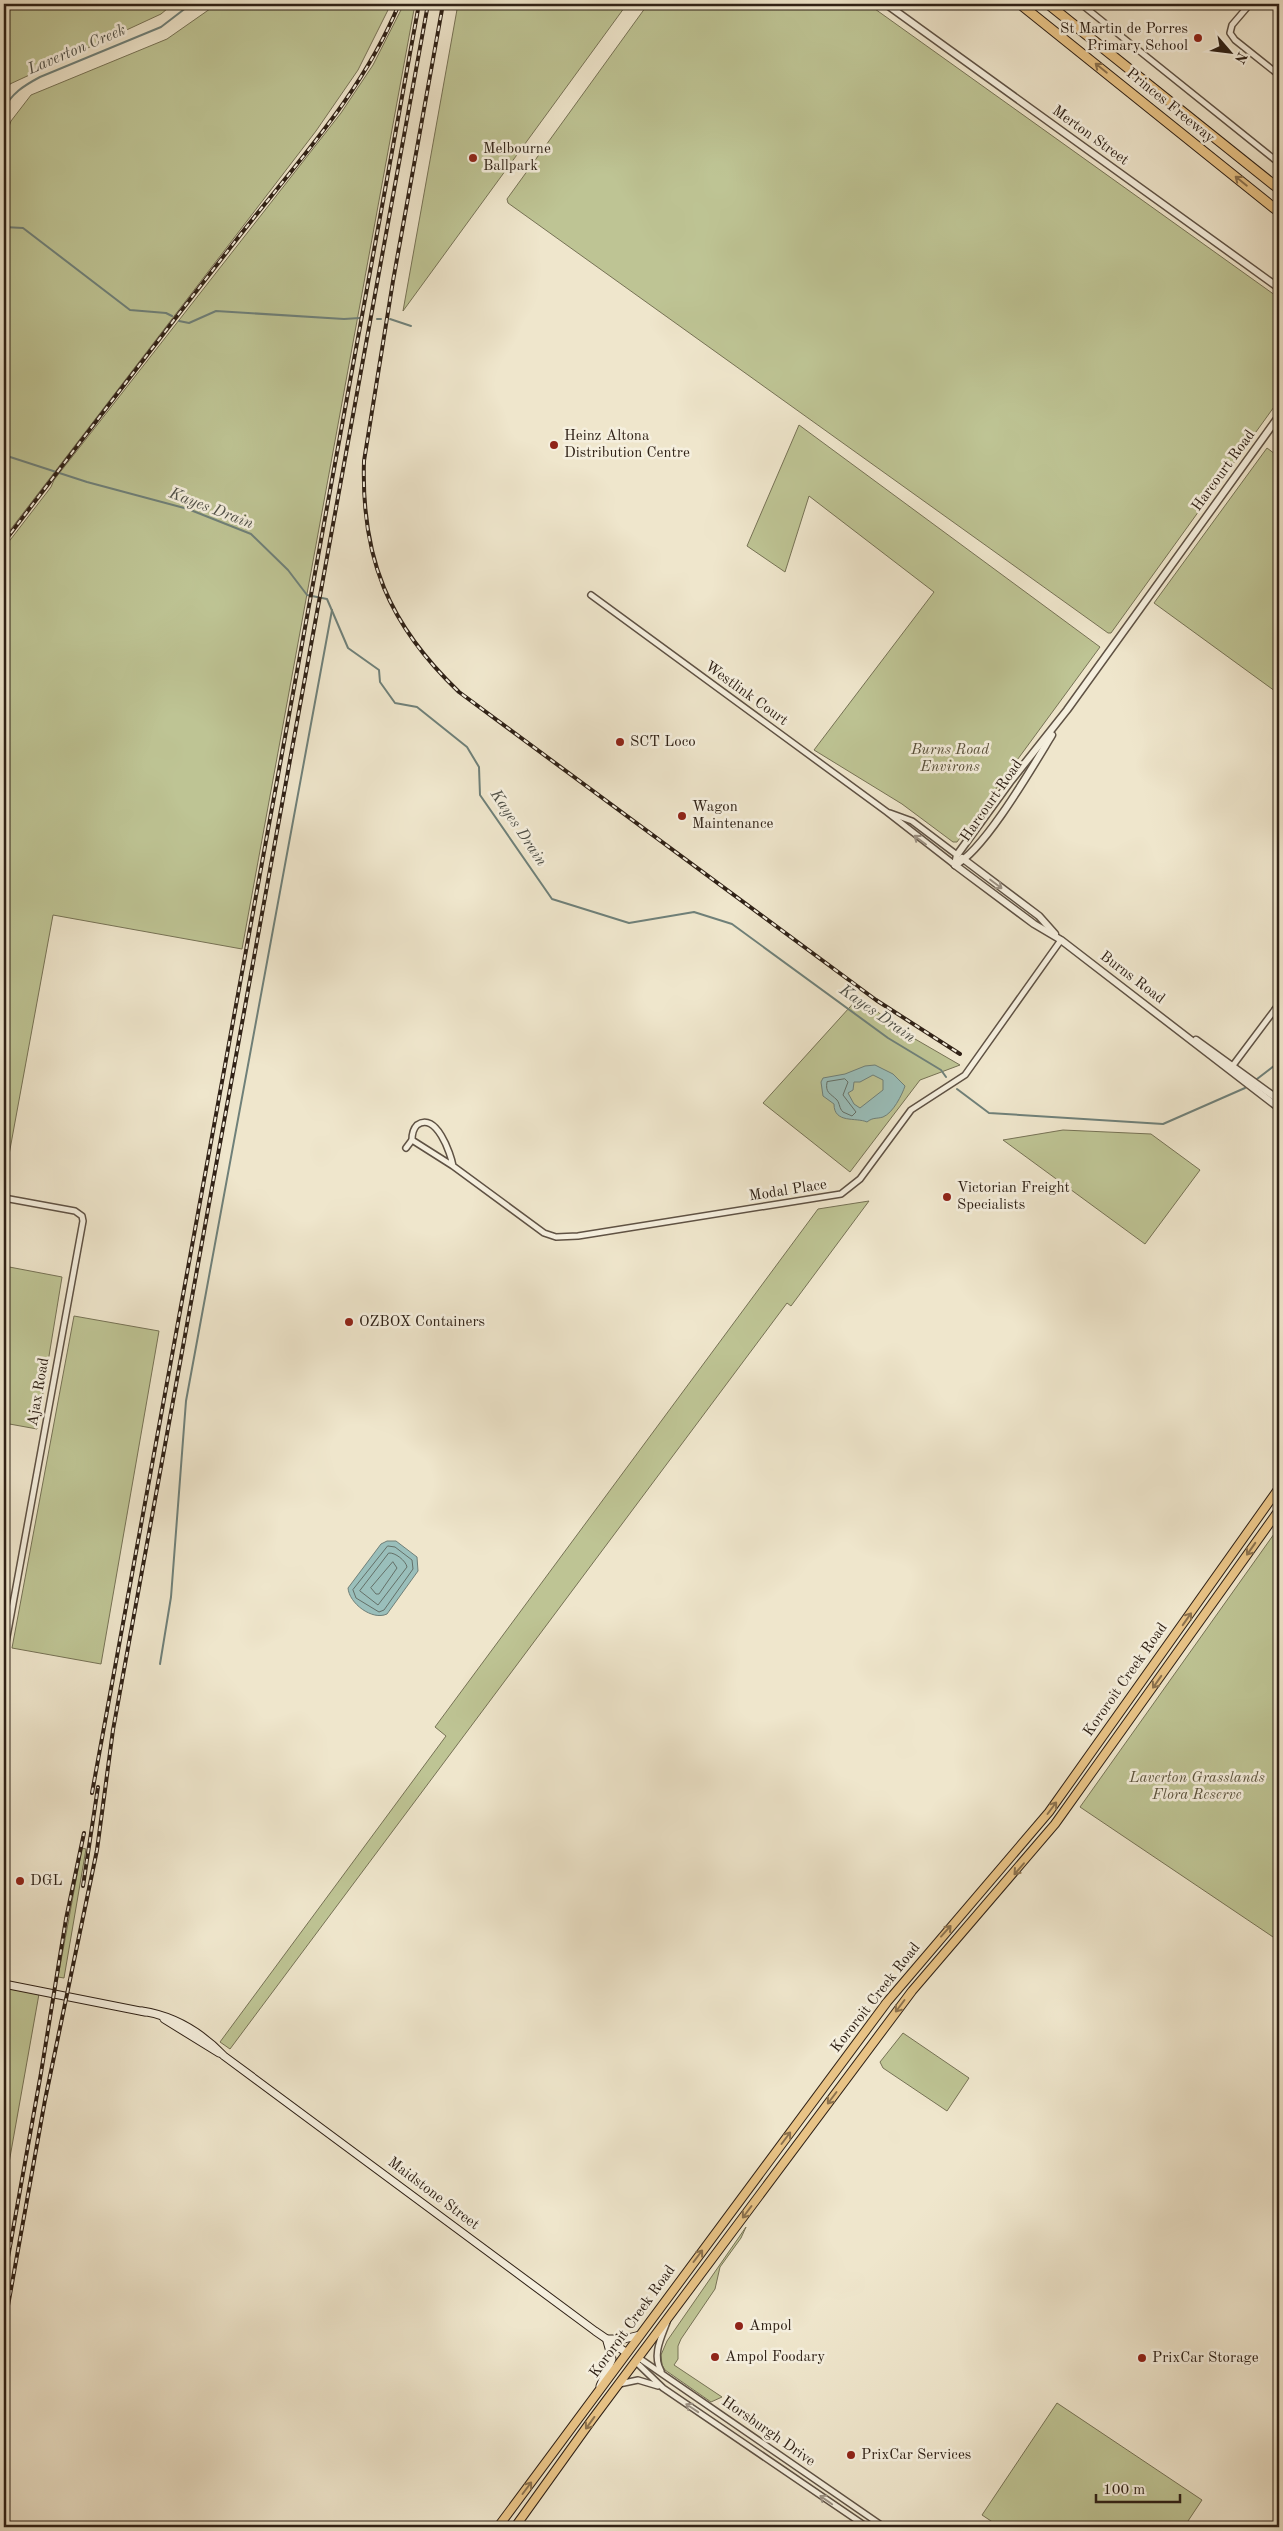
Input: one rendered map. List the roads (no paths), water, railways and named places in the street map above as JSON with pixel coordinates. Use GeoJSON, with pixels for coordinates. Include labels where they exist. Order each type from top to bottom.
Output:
{"type":"FeatureCollection","features":[{"type":"Feature","properties":{"kind":"highway","name":"Princes Freeway"},"geometry":{"type":"LineString","coordinates":[[1020,4],[1279,212]]}},
{"type":"Feature","properties":{"kind":"highway","name":"Princes Freeway"},"geometry":{"type":"LineString","coordinates":[[1048,4],[1279,189]]}},
{"type":"Feature","properties":{"kind":"main road","name":"Kororoit Creek Road"},"geometry":{"type":"LineString","coordinates":[[498,2527],[910,1973],[1011,1859],[1069,1785],[1278,1492]]}},
{"type":"Feature","properties":{"kind":"main road","name":"Kororoit Creek Road"},"geometry":{"type":"LineString","coordinates":[[515,2527],[670,2315],[920,1980],[1024,1864],[1079,1792],[1279,1510]]}},
{"type":"Feature","properties":{"kind":"main road"},"geometry":{"type":"LineString","coordinates":[[1069,1785],[1079,1792]]}},
{"type":"Feature","properties":{"kind":"main road","name":"Maidstone Street"},"geometry":{"type":"LineString","coordinates":[[4,1984],[142,2011],[171,2022],[208,2048],[224,2056],[627,2353]]}},
{"type":"Feature","properties":{"kind":"main road"},"geometry":{"type":"LineString","coordinates":[[851,2052],[861,2059]]}},
{"type":"Feature","properties":{"kind":"main road"},"geometry":{"type":"LineString","coordinates":[[757,2177],[767,2186]]}},
{"type":"Feature","properties":{"kind":"main road"},"geometry":{"type":"LineString","coordinates":[[593,2400],[612,2359],[606,2339],[624,2339],[640,2335]]}},
{"type":"Feature","properties":{"kind":"main road"},"geometry":{"type":"LineString","coordinates":[[627,2353],[637,2360]]}},
{"type":"Feature","properties":{"kind":"street","name":"Merton Street"},"geometry":{"type":"LineString","coordinates":[[886,4],[1279,288]]}},
{"type":"Feature","properties":{"kind":"street"},"geometry":{"type":"LineString","coordinates":[[1081,4],[1279,163]]}},
{"type":"Feature","properties":{"kind":"street"},"geometry":{"type":"LineString","coordinates":[[1250,4],[1232,25],[1230,34],[1279,75]]}},
{"type":"Feature","properties":{"kind":"street","name":"Harcourt Road"},"geometry":{"type":"LineString","coordinates":[[955,865],[957,855],[1010,782],[1067,710],[1279,416]]}},
{"type":"Feature","properties":{"kind":"street","name":"Westlink Court"},"geometry":{"type":"LineString","coordinates":[[591,595],[887,812],[955,865]]}},
{"type":"Feature","properties":{"kind":"street","name":"Harcourt Road"},"geometry":{"type":"LineString","coordinates":[[955,865],[965,860],[1019,787],[1067,710]]}},
{"type":"Feature","properties":{"kind":"street","name":"Westlink Court"},"geometry":{"type":"LineString","coordinates":[[887,812],[912,821],[957,855]]}},
{"type":"Feature","properties":{"kind":"street","name":"Burns Road"},"geometry":{"type":"LineString","coordinates":[[957,855],[1039,916],[1061,940]]}},
{"type":"Feature","properties":{"kind":"street","name":"Burns Road"},"geometry":{"type":"LineString","coordinates":[[955,865],[1034,924],[1061,940],[1232,1068],[1279,1100]]}},
{"type":"Feature","properties":{"kind":"street","name":"Modal Place"},"geometry":{"type":"LineString","coordinates":[[412,1140],[453,1166],[534,1226],[556,1237],[597,1233],[827,1198],[841,1194],[860,1180],[906,1114],[957,1082],[968,1072],[1061,940]]}},
{"type":"Feature","properties":{"kind":"street"},"geometry":{"type":"LineString","coordinates":[[1232,1068],[1279,1004]]}},
{"type":"Feature","properties":{"kind":"street","name":"Burns Road"},"geometry":{"type":"LineString","coordinates":[[1232,1068],[1279,1108]]}},
{"type":"Feature","properties":{"kind":"street"},"geometry":{"type":"LineString","coordinates":[[406,1148],[412,1140],[414,1128],[419,1124],[427,1123],[436,1128],[449,1147],[453,1166]]}},
{"type":"Feature","properties":{"kind":"street","name":"Ajax Road"},"geometry":{"type":"LineString","coordinates":[[4,1198],[75,1211],[82,1216],[83,1221],[4,1653]]}},
{"type":"Feature","properties":{"kind":"street"},"geometry":{"type":"LineString","coordinates":[[663,2375],[657,2364],[657,2354],[670,2315]]}},
{"type":"Feature","properties":{"kind":"street","name":"Horsburgh Drive"},"geometry":{"type":"LineString","coordinates":[[637,2360],[663,2375],[884,2527]]}},
{"type":"Feature","properties":{"kind":"street","name":"Horsburgh Drive"},"geometry":{"type":"LineString","coordinates":[[637,2360],[663,2388],[867,2527]]}},
{"type":"Feature","properties":{"kind":"street"},"geometry":{"type":"LineString","coordinates":[[619,2384],[638,2380],[663,2388]]}},
{"type":"Feature","properties":{"kind":"street"},"geometry":{"type":"LineString","coordinates":[[713,2422],[719,2414]]}},
{"type":"Feature","properties":{"kind":"street"},"geometry":{"type":"LineString","coordinates":[[799,2481],[805,2473]]}},
{"type":"Feature","properties":{"kind":"water"},"geometry":{"type":"Polygon","coordinates":[[[875,1065],[893,1074],[905,1086],[894,1108],[887,1115],[867,1122],[846,1119],[838,1115],[834,1104],[823,1096],[821,1082],[823,1078],[845,1074],[865,1066],[875,1065]],[[873,1075],[860,1082],[854,1082],[853,1090],[848,1093],[854,1104],[860,1108],[883,1090],[883,1080],[873,1075]]]}},
{"type":"Feature","properties":{"kind":"water"},"geometry":{"type":"Polygon","coordinates":[[[387,1541],[396,1541],[417,1557],[418,1571],[387,1614],[381,1616],[368,1613],[357,1605],[349,1594],[348,1588],[381,1544],[387,1541]]]}},
{"type":"Feature","properties":{"kind":"waterway","name":"Laverton Creek"},"geometry":{"type":"LineString","coordinates":[[4,110],[10,99],[34,80],[161,27],[191,4]]}},
{"type":"Feature","properties":{"kind":"waterway"},"geometry":{"type":"LineString","coordinates":[[4,227],[23,228],[130,310],[166,313],[172,316]]}},
{"type":"Feature","properties":{"kind":"waterway"},"geometry":{"type":"LineString","coordinates":[[179,321],[189,323],[216,311],[344,319],[360,318]]}},
{"type":"Feature","properties":{"kind":"waterway"},"geometry":{"type":"LineString","coordinates":[[390,319],[411,326]]}},
{"type":"Feature","properties":{"kind":"waterway","name":"Kayes Drain"},"geometry":{"type":"LineString","coordinates":[[4,455],[87,482],[188,509],[251,534],[288,570],[307,595],[327,599],[348,648],[379,670],[380,682],[395,703],[417,707],[467,747],[479,767],[480,795],[552,899],[629,923],[694,912],[732,924],[888,1038],[941,1070],[946,1077]]}},
{"type":"Feature","properties":{"kind":"waterway"},"geometry":{"type":"LineString","coordinates":[[160,1664],[171,1597],[186,1401],[332,610]]}},
{"type":"Feature","properties":{"kind":"waterway","name":"Kayes Drain"},"geometry":{"type":"LineString","coordinates":[[1257,1079],[1279,1062]]}},
{"type":"Feature","properties":{"kind":"waterway","name":"Kayes Drain"},"geometry":{"type":"LineString","coordinates":[[957,1089],[989,1113],[1163,1124],[1245,1088]]}},
{"type":"Feature","properties":{"kind":"railway"},"geometry":{"type":"LineString","coordinates":[[4,542],[207,277],[326,127],[366,68],[384,37],[399,4]]}},
{"type":"Feature","properties":{"kind":"railway"},"geometry":{"type":"LineString","coordinates":[[92,1793],[419,4]]}},
{"type":"Feature","properties":{"kind":"railway"},"geometry":{"type":"LineString","coordinates":[[4,2328],[45,2100],[97,1850],[113,1730],[428,4]]}},
{"type":"Feature","properties":{"kind":"railway"},"geometry":{"type":"LineString","coordinates":[[443,4],[393,281],[364,461],[364,496],[374,559],[384,588],[397,615],[414,641],[459,692],[876,1000],[960,1054]]}},
{"type":"Feature","properties":{"kind":"railway"},"geometry":{"type":"LineString","coordinates":[[83,1886],[98,1787]]}},
{"type":"Feature","properties":{"kind":"railway"},"geometry":{"type":"LineString","coordinates":[[4,2280],[66,1919],[84,1833]]}},
{"type":"Feature","properties":{"kind":"place","name":"St Martin de Porres Primary School"},"geometry":{"type":"Point","coordinates":[1198,38]}},
{"type":"Feature","properties":{"kind":"place","name":"Melbourne Ballpark"},"geometry":{"type":"Point","coordinates":[473,158]}},
{"type":"Feature","properties":{"kind":"place","name":"Heinz Altona Distribution Centre"},"geometry":{"type":"Point","coordinates":[554,445]}},
{"type":"Feature","properties":{"kind":"place","name":"SCT Loco"},"geometry":{"type":"Point","coordinates":[620,742]}},
{"type":"Feature","properties":{"kind":"place","name":"Wagon Maintenance"},"geometry":{"type":"Point","coordinates":[682,816]}},
{"type":"Feature","properties":{"kind":"place","name":"Victorian Freight Specialists"},"geometry":{"type":"Point","coordinates":[947,1197]}},
{"type":"Feature","properties":{"kind":"place","name":"OZBOX Containers"},"geometry":{"type":"Point","coordinates":[349,1322]}},
{"type":"Feature","properties":{"kind":"place","name":"DGL"},"geometry":{"type":"Point","coordinates":[20,1881]}},
{"type":"Feature","properties":{"kind":"place","name":"Ampol"},"geometry":{"type":"Point","coordinates":[739,2326]}},
{"type":"Feature","properties":{"kind":"place","name":"Ampol Foodary"},"geometry":{"type":"Point","coordinates":[715,2357]}},
{"type":"Feature","properties":{"kind":"place","name":"PrixCar Storage"},"geometry":{"type":"Point","coordinates":[1142,2358]}},
{"type":"Feature","properties":{"kind":"place","name":"PrixCar Services"},"geometry":{"type":"Point","coordinates":[851,2455]}},
{"type":"Feature","properties":{"kind":"park label","name":"Burns Road Environs"},"geometry":{"type":"Point","coordinates":[950,758]}},
{"type":"Feature","properties":{"kind":"park label","name":"Laverton Grasslands Flora Reserve"},"geometry":{"type":"Point","coordinates":[1197,1786]}}]}
